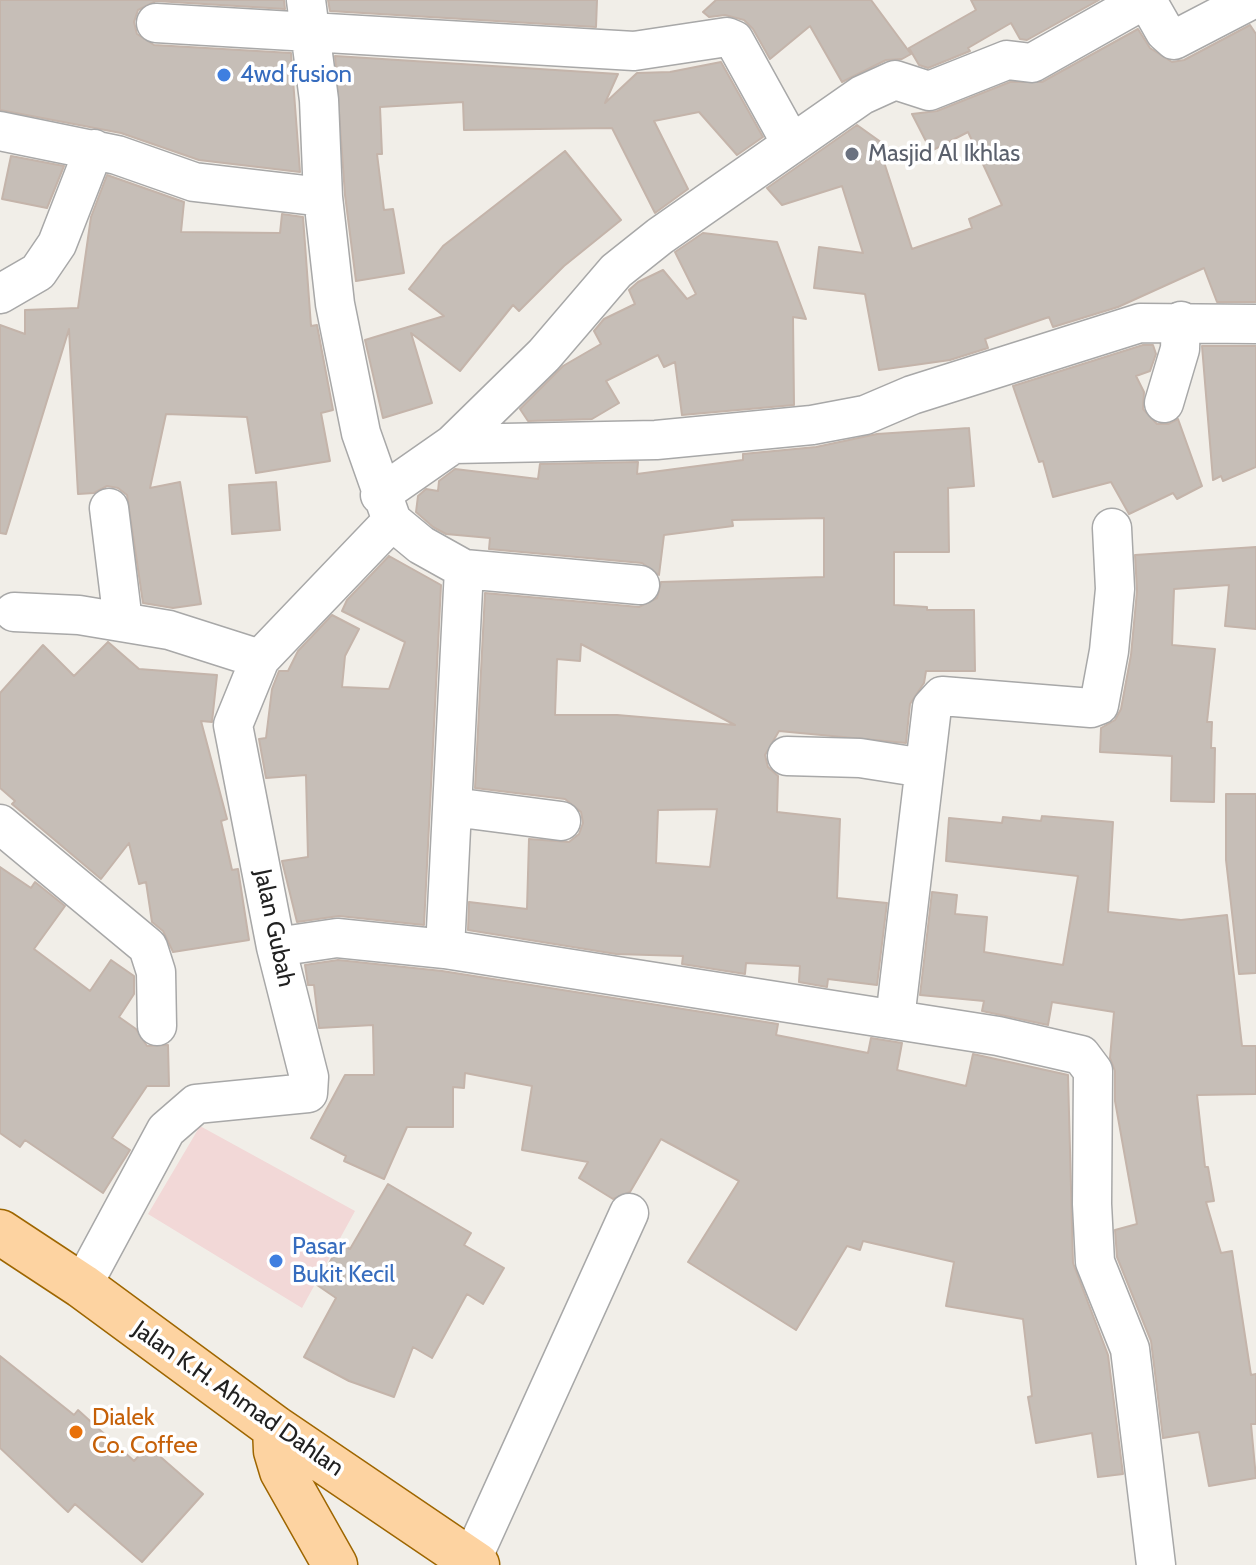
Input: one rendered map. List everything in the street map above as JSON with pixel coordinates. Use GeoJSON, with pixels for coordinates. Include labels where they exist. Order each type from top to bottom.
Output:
{"type":"FeatureCollection","features":[{"type":"Feature","properties":{"kind":"main road","name":"Jalan K.H. Ahmad Dahlan"},"geometry":{"type":"LineString","coordinates":[[3,1240],[82,1286],[275,1428],[474,1563]]}},
{"type":"Feature","properties":{"kind":"main road"},"geometry":{"type":"LineString","coordinates":[[275,1428],[276,1451],[282,1471],[335,1565]]}},
{"type":"Feature","properties":{"kind":"street","name":"Jalan Gubah"},"geometry":{"type":"LineString","coordinates":[[82,1286],[166,1130],[196,1104],[308,1093],[309,1077],[276,947],[233,725],[260,659],[386,508],[544,355],[616,271],[843,106],[890,81],[929,91],[1007,60],[1026,65],[1142,1],[1149,4],[1165,32],[1174,40],[1251,0]]}},
{"type":"Feature","properties":{"kind":"street"},"geometry":{"type":"LineString","coordinates":[[308,17],[319,100],[323,197],[335,304],[361,433],[386,508],[421,545],[464,569],[640,585]]}},
{"type":"Feature","properties":{"kind":"street"},"geometry":{"type":"LineString","coordinates":[[156,23],[308,17],[634,51],[729,37],[791,143]]}},
{"type":"Feature","properties":{"kind":"street"},"geometry":{"type":"LineString","coordinates":[[0,131],[94,149],[194,182],[323,197]]}},
{"type":"Feature","properties":{"kind":"street"},"geometry":{"type":"LineString","coordinates":[[0,294],[38,272],[57,244],[94,149]]}},
{"type":"Feature","properties":{"kind":"street"},"geometry":{"type":"LineString","coordinates":[[1164,403],[1180,349],[1181,321]]}},
{"type":"Feature","properties":{"kind":"street"},"geometry":{"type":"LineString","coordinates":[[453,444],[656,440],[812,425],[865,415],[912,395],[1140,323],[1256,324]]}},
{"type":"Feature","properties":{"kind":"street"},"geometry":{"type":"LineString","coordinates":[[109,508],[123,622]]}},
{"type":"Feature","properties":{"kind":"street"},"geometry":{"type":"LineString","coordinates":[[895,1019],[932,707],[942,696],[1091,708],[1099,705],[1109,651],[1115,589],[1112,528]]}},
{"type":"Feature","properties":{"kind":"street"},"geometry":{"type":"LineString","coordinates":[[445,949],[464,569]]}},
{"type":"Feature","properties":{"kind":"street"},"geometry":{"type":"LineString","coordinates":[[5,617],[123,622],[169,630],[260,659]]}},
{"type":"Feature","properties":{"kind":"street"},"geometry":{"type":"LineString","coordinates":[[787,756],[860,758],[924,768]]}},
{"type":"Feature","properties":{"kind":"street"},"geometry":{"type":"LineString","coordinates":[[453,807],[561,821]]}},
{"type":"Feature","properties":{"kind":"street"},"geometry":{"type":"LineString","coordinates":[[0,824],[148,947],[156,972],[157,1026]]}},
{"type":"Feature","properties":{"kind":"street"},"geometry":{"type":"LineString","coordinates":[[276,947],[337,938],[445,949],[998,1036],[1081,1055],[1093,1071],[1095,1262],[1130,1349],[1156,1565]]}},
{"type":"Feature","properties":{"kind":"street"},"geometry":{"type":"LineString","coordinates":[[474,1563],[629,1213]]}},
{"type":"Feature","properties":{"kind":"shaded area","name":"Pasar Bukit Kecil"},"geometry":{"type":"Polygon","coordinates":[[[200,1126],[355,1211],[302,1308],[148,1214],[200,1126]]]}},
{"type":"Feature","properties":{"kind":"building"},"geometry":{"type":"Polygon","coordinates":[[[0,0],[284,0],[285,9],[156,1],[138,10],[134,22],[137,34],[154,45],[291,53],[300,172],[199,160],[121,133],[0,110],[0,0]]]}},
{"type":"Feature","properties":{"kind":"building"},"geometry":{"type":"Polygon","coordinates":[[[328,0],[597,0],[596,27],[330,11],[328,0]]]}},
{"type":"Feature","properties":{"kind":"building"},"geometry":{"type":"Polygon","coordinates":[[[716,0],[871,0],[911,54],[902,59],[886,60],[842,82],[810,26],[770,59],[753,29],[744,20],[725,15],[709,17],[703,12],[716,0]]]}},
{"type":"Feature","properties":{"kind":"building"},"geometry":{"type":"Polygon","coordinates":[[[971,0],[1099,0],[1027,40],[1020,39],[1011,23],[968,48],[970,51],[928,68],[919,65],[909,48],[976,10],[971,0]]]}},
{"type":"Feature","properties":{"kind":"building"},"geometry":{"type":"Polygon","coordinates":[[[1250,25],[1256,34],[1256,302],[1217,302],[1204,268],[1118,307],[1053,327],[1049,317],[985,339],[988,348],[950,360],[879,370],[865,294],[814,288],[819,247],[863,253],[842,186],[782,205],[767,188],[857,125],[892,150],[884,162],[912,249],[972,228],[969,219],[1002,205],[968,132],[931,151],[912,114],[937,111],[1010,82],[1042,82],[1138,29],[1150,48],[1172,62],[1184,60],[1250,25]]]}},
{"type":"Feature","properties":{"kind":"building"},"geometry":{"type":"Polygon","coordinates":[[[335,56],[618,74],[605,103],[637,73],[670,72],[721,62],[763,137],[737,155],[699,112],[654,121],[688,189],[655,213],[612,128],[464,130],[463,102],[380,107],[382,154],[377,154],[384,210],[393,209],[404,273],[356,281],[345,195],[335,56]]]}},
{"type":"Feature","properties":{"kind":"building"},"geometry":{"type":"Polygon","coordinates":[[[565,151],[621,220],[564,266],[519,311],[513,305],[460,371],[411,333],[432,403],[383,418],[365,340],[444,316],[409,289],[443,246],[565,151]]]}},
{"type":"Feature","properties":{"kind":"building"},"geometry":{"type":"Polygon","coordinates":[[[11,156],[64,166],[47,208],[2,199],[11,156]]]}},
{"type":"Feature","properties":{"kind":"building"},"geometry":{"type":"Polygon","coordinates":[[[107,175],[184,202],[181,232],[280,233],[282,214],[303,217],[311,326],[317,325],[333,410],[321,413],[330,461],[256,473],[247,417],[166,414],[150,488],[180,482],[201,604],[173,608],[143,603],[127,495],[118,488],[107,486],[94,493],[78,494],[69,329],[6,534],[0,533],[0,325],[25,334],[25,310],[78,308],[91,217],[107,175]]]}},
{"type":"Feature","properties":{"kind":"building"},"geometry":{"type":"Polygon","coordinates":[[[703,233],[777,242],[806,319],[793,317],[794,405],[682,415],[675,362],[664,367],[658,355],[606,381],[619,403],[592,419],[528,421],[520,409],[563,366],[601,344],[594,331],[604,319],[635,304],[629,290],[638,282],[663,270],[687,299],[696,294],[675,252],[703,233]]]}},
{"type":"Feature","properties":{"kind":"building"},"geometry":{"type":"Polygon","coordinates":[[[1143,345],[1153,345],[1156,354],[1150,371],[1136,376],[1144,392],[1143,409],[1157,424],[1168,424],[1178,419],[1202,486],[1177,499],[1173,493],[1129,514],[1111,482],[1053,497],[1043,461],[1039,462],[1013,386],[1143,345]]]}},
{"type":"Feature","properties":{"kind":"building"},"geometry":{"type":"Polygon","coordinates":[[[1202,346],[1256,346],[1256,467],[1223,481],[1221,476],[1213,480],[1202,346]]]}},
{"type":"Feature","properties":{"kind":"building"},"geometry":{"type":"Polygon","coordinates":[[[969,428],[974,486],[948,488],[949,552],[894,552],[894,605],[927,607],[927,610],[974,610],[975,671],[926,671],[924,683],[910,704],[906,743],[779,731],[765,755],[768,767],[778,776],[777,812],[840,819],[837,898],[887,903],[877,985],[828,979],[827,987],[799,982],[800,966],[746,963],[745,974],[682,964],[683,956],[616,954],[468,930],[469,902],[527,909],[529,839],[569,842],[579,834],[583,823],[581,812],[565,799],[475,788],[485,593],[639,607],[657,598],[661,582],[824,577],[824,518],[732,520],[733,526],[664,535],[659,575],[642,563],[489,549],[490,538],[446,534],[433,527],[416,512],[418,496],[426,489],[438,491],[439,481],[455,469],[538,479],[540,464],[638,462],[637,474],[743,460],[743,454],[816,447],[877,434],[969,428]],[[581,644],[580,661],[557,659],[555,715],[617,715],[735,725],[581,644]],[[717,809],[658,810],[656,863],[710,867],[717,809]]]}},
{"type":"Feature","properties":{"kind":"building"},"geometry":{"type":"Polygon","coordinates":[[[276,482],[280,530],[232,534],[229,485],[276,482]]]}},
{"type":"Feature","properties":{"kind":"building"},"geometry":{"type":"Polygon","coordinates":[[[1256,547],[1256,629],[1225,626],[1229,585],[1174,589],[1172,645],[1215,649],[1207,722],[1212,722],[1211,748],[1215,748],[1214,802],[1171,801],[1172,756],[1100,752],[1101,728],[1115,720],[1121,709],[1131,655],[1137,591],[1135,555],[1256,547]]]}},
{"type":"Feature","properties":{"kind":"building"},"geometry":{"type":"Polygon","coordinates":[[[389,556],[441,585],[424,925],[339,916],[297,922],[282,861],[308,857],[306,775],[266,778],[259,739],[266,738],[272,689],[279,671],[288,671],[298,651],[332,615],[359,629],[345,656],[342,687],[389,689],[405,642],[342,611],[347,600],[389,556]]]}},
{"type":"Feature","properties":{"kind":"building"},"geometry":{"type":"Polygon","coordinates":[[[108,642],[139,669],[217,675],[212,722],[201,721],[227,819],[221,821],[232,870],[238,869],[249,940],[173,952],[163,931],[152,922],[146,882],[139,884],[129,843],[101,879],[12,804],[15,801],[0,788],[0,693],[43,645],[74,676],[108,642]]]}},
{"type":"Feature","properties":{"kind":"building"},"geometry":{"type":"Polygon","coordinates":[[[1226,794],[1256,794],[1256,973],[1239,974],[1226,860],[1226,794]]]}},
{"type":"Feature","properties":{"kind":"building"},"geometry":{"type":"Polygon","coordinates":[[[1042,816],[1113,822],[1108,912],[1181,920],[1227,915],[1242,1046],[1256,1046],[1256,1094],[1197,1095],[1205,1167],[1208,1167],[1214,1201],[1206,1202],[1221,1253],[1232,1251],[1251,1375],[1256,1374],[1256,1424],[1251,1424],[1256,1478],[1209,1486],[1199,1432],[1163,1438],[1151,1341],[1117,1257],[1115,1230],[1137,1224],[1115,1101],[1115,1071],[1110,1058],[1114,1012],[1052,1002],[1048,1025],[982,1011],[984,1001],[920,995],[932,892],[957,895],[955,914],[987,917],[984,952],[1063,965],[1078,876],[946,861],[949,818],[1002,823],[1003,817],[1041,821],[1042,816]]]}},
{"type":"Feature","properties":{"kind":"building"},"geometry":{"type":"Polygon","coordinates":[[[0,867],[31,888],[35,882],[65,906],[34,949],[90,991],[111,960],[134,976],[134,994],[119,1017],[136,1029],[147,1046],[168,1045],[169,1086],[147,1086],[112,1138],[130,1150],[103,1193],[25,1140],[20,1147],[0,1133],[0,867]]]}},
{"type":"Feature","properties":{"kind":"building"},"geometry":{"type":"Polygon","coordinates":[[[338,960],[442,971],[778,1024],[776,1035],[868,1053],[871,1038],[902,1043],[897,1070],[966,1086],[973,1054],[1068,1075],[1073,1263],[1108,1355],[1123,1474],[1098,1477],[1092,1433],[1036,1443],[1028,1397],[1032,1396],[1023,1319],[946,1306],[954,1262],[863,1241],[860,1250],[847,1246],[796,1330],[688,1262],[739,1181],[661,1139],[630,1192],[613,1199],[579,1178],[588,1162],[522,1150],[532,1086],[465,1073],[464,1088],[453,1087],[453,1127],[407,1127],[384,1179],[344,1161],[346,1156],[311,1138],[345,1075],[374,1075],[373,1025],[319,1028],[314,985],[308,985],[305,965],[338,960]]]}},
{"type":"Feature","properties":{"kind":"building"},"geometry":{"type":"Polygon","coordinates":[[[388,1184],[471,1233],[464,1245],[504,1268],[483,1304],[467,1294],[432,1358],[413,1347],[394,1397],[349,1381],[304,1357],[336,1298],[317,1285],[340,1244],[350,1249],[388,1184]]]}},
{"type":"Feature","properties":{"kind":"building"},"geometry":{"type":"Polygon","coordinates":[[[0,1356],[74,1415],[78,1410],[134,1461],[148,1446],[203,1494],[142,1562],[75,1504],[68,1512],[0,1448],[0,1356]]]}},
{"type":"Feature","properties":{"kind":"place","name":"4wd fusion"},"geometry":{"type":"Point","coordinates":[224,75]}},
{"type":"Feature","properties":{"kind":"place","name":"Masjid Al Ikhlas"},"geometry":{"type":"Point","coordinates":[852,154]}},
{"type":"Feature","properties":{"kind":"place","name":"Pasar Bukit Kecil"},"geometry":{"type":"Point","coordinates":[276,1261]}},
{"type":"Feature","properties":{"kind":"place","name":"Dialek Co. Coffee"},"geometry":{"type":"Point","coordinates":[76,1432]}}]}
